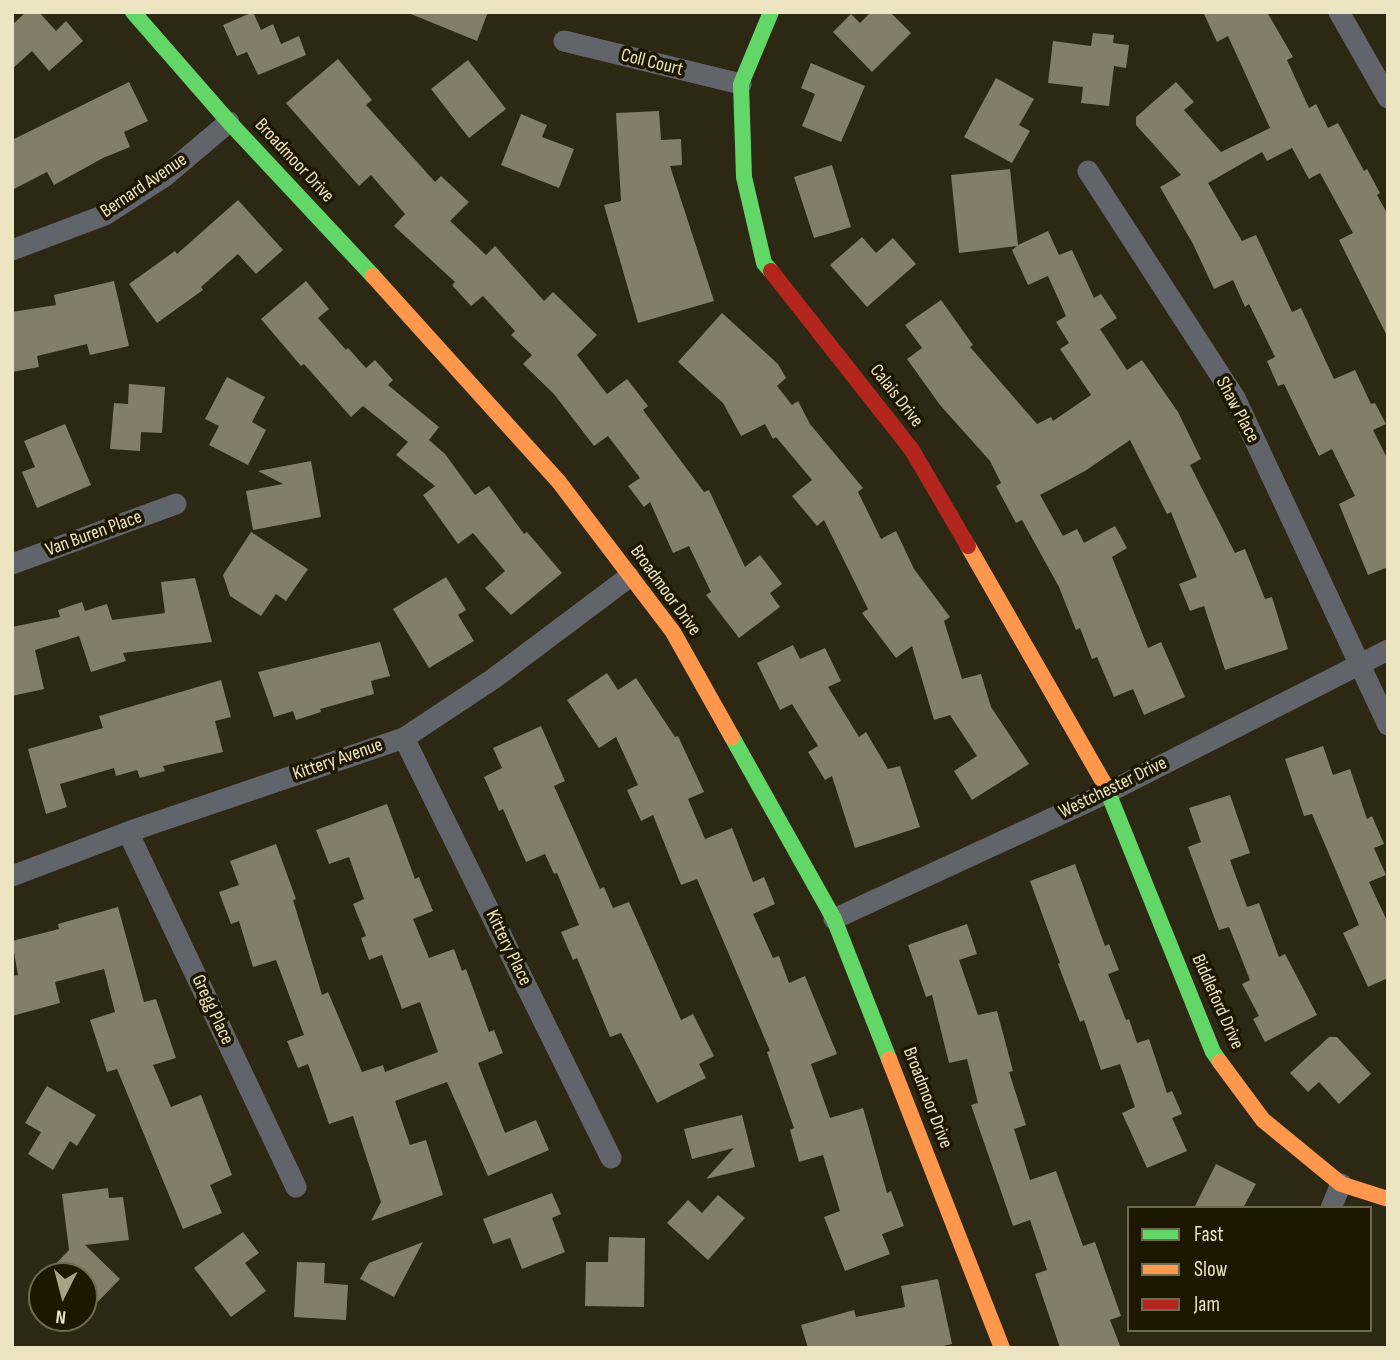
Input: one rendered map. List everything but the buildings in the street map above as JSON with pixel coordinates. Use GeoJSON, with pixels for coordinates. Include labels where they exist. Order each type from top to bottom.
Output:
{"type":"FeatureCollection","features":[{"type":"Feature","properties":{"kind":"street","name":"Broadmoor Drive"},"geometry":{"type":"LineString","coordinates":[[133,12],[229,122],[438,345],[559,482],[673,632],[834,919],[1002,1348]]}},
{"type":"Feature","properties":{"kind":"street","name":"Calais Drive"},"geometry":{"type":"LineString","coordinates":[[771,12],[741,84],[744,177],[764,263],[912,450],[1109,792]]}},
{"type":"Feature","properties":{"kind":"street"},"geometry":{"type":"LineString","coordinates":[[1339,12],[1388,98]]}},
{"type":"Feature","properties":{"kind":"street","name":"Coll Court"},"geometry":{"type":"LineString","coordinates":[[564,41],[741,84]]}},
{"type":"Feature","properties":{"kind":"street","name":"Bernard Avenue"},"geometry":{"type":"LineString","coordinates":[[12,250],[105,215],[163,177],[229,122]]}},
{"type":"Feature","properties":{"kind":"street","name":"Shaw Place"},"geometry":{"type":"LineString","coordinates":[[1088,171],[1235,398],[1388,725]]}},
{"type":"Feature","properties":{"kind":"street","name":"Van Buren Place"},"geometry":{"type":"LineString","coordinates":[[12,564],[176,504]]}},
{"type":"Feature","properties":{"kind":"street","name":"Kittery Avenue"},"geometry":{"type":"LineString","coordinates":[[12,876],[128,832],[404,738],[494,679],[629,576]]}},
{"type":"Feature","properties":{"kind":"street","name":"Westchester Drive"},"geometry":{"type":"LineString","coordinates":[[834,919],[1109,792],[1388,650]]}},
{"type":"Feature","properties":{"kind":"street","name":"Kittery Place"},"geometry":{"type":"LineString","coordinates":[[404,738],[611,1158]]}},
{"type":"Feature","properties":{"kind":"street","name":"Biddleford Drive"},"geometry":{"type":"LineString","coordinates":[[1109,792],[1213,1052],[1263,1120],[1341,1184],[1388,1199]]}},
{"type":"Feature","properties":{"kind":"street","name":"Gregg Place"},"geometry":{"type":"LineString","coordinates":[[128,832],[296,1187]]}},
{"type":"Feature","properties":{"kind":"street"},"geometry":{"type":"LineString","coordinates":[[1332,1206],[1341,1184]]}},
{"type":"Feature","properties":{"kind":"traffic: fast"},"geometry":{"type":"LineString","coordinates":[[133,12],[229,122],[373,276]]}},
{"type":"Feature","properties":{"kind":"traffic: fast"},"geometry":{"type":"LineString","coordinates":[[771,12],[741,84],[744,177],[764,263],[771,271]]}},
{"type":"Feature","properties":{"kind":"traffic: fast"},"geometry":{"type":"LineString","coordinates":[[732,737],[834,919],[889,1059]]}},
{"type":"Feature","properties":{"kind":"traffic: fast"},"geometry":{"type":"LineString","coordinates":[[1105,785],[1213,1052],[1220,1062]]}},
{"type":"Feature","properties":{"kind":"traffic: slow"},"geometry":{"type":"LineString","coordinates":[[373,276],[559,482],[673,632],[732,737]]}},
{"type":"Feature","properties":{"kind":"traffic: slow"},"geometry":{"type":"LineString","coordinates":[[968,546],[1105,785]]}},
{"type":"Feature","properties":{"kind":"traffic: slow"},"geometry":{"type":"LineString","coordinates":[[889,1059],[1002,1348]]}},
{"type":"Feature","properties":{"kind":"traffic: slow"},"geometry":{"type":"LineString","coordinates":[[1220,1062],[1263,1120],[1341,1184],[1388,1199]]}},
{"type":"Feature","properties":{"kind":"traffic: jam"},"geometry":{"type":"LineString","coordinates":[[771,271],[912,450],[968,546]]}}]}
